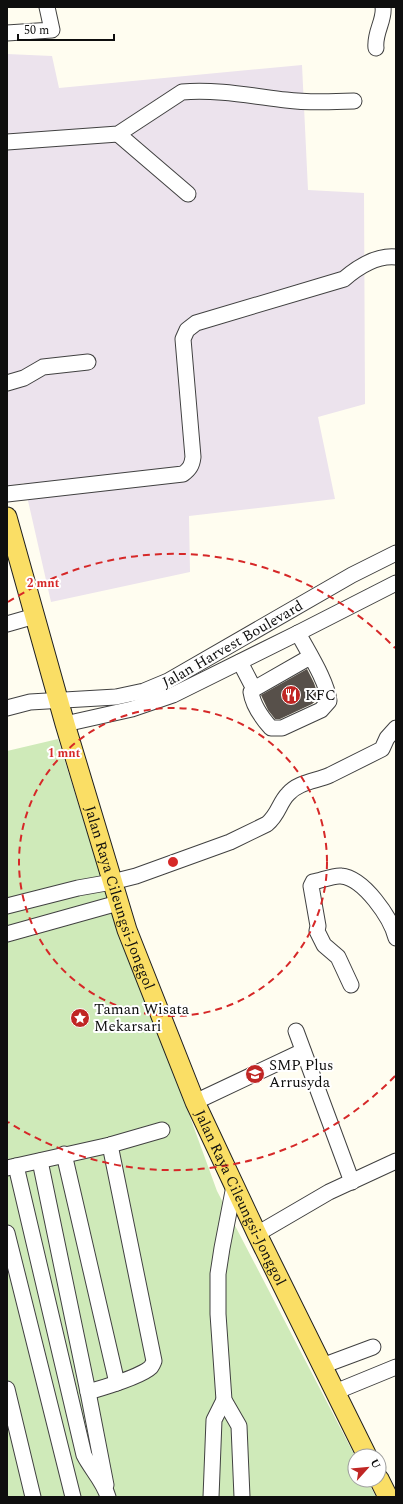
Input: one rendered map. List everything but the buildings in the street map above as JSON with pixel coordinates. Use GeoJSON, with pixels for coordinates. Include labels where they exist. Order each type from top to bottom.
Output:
{"type":"FeatureCollection","features":[{"type":"Feature","properties":{"kind":"main road","name":"Jalan Raya Cileungsi-Jonggol"},"geometry":{"type":"LineString","coordinates":[[7,517],[58,700],[126,930],[195,1102],[257,1234],[364,1448]]}},
{"type":"Feature","properties":{"kind":"main road"},"geometry":{"type":"LineString","coordinates":[[384,1488],[388,1497]]}},
{"type":"Feature","properties":{"kind":"street"},"geometry":{"type":"LineString","coordinates":[[7,33],[52,30],[47,7]]}},
{"type":"Feature","properties":{"kind":"street"},"geometry":{"type":"LineString","coordinates":[[376,48],[375,38],[383,13],[383,7]]}},
{"type":"Feature","properties":{"kind":"street"},"geometry":{"type":"LineString","coordinates":[[7,142],[118,134],[182,92],[193,91],[287,101],[354,101]]}},
{"type":"Feature","properties":{"kind":"street"},"geometry":{"type":"LineString","coordinates":[[118,134],[188,194]]}},
{"type":"Feature","properties":{"kind":"street"},"geometry":{"type":"LineString","coordinates":[[7,494],[183,474],[192,466],[193,457],[183,340],[187,330],[196,323],[344,279],[356,269],[373,260],[391,256],[396,257]]}},
{"type":"Feature","properties":{"kind":"street"},"geometry":{"type":"LineString","coordinates":[[7,383],[24,378],[42,367],[88,362]]}},
{"type":"Feature","properties":{"kind":"street","name":"Jalan Harvest Boulevard"},"geometry":{"type":"LineString","coordinates":[[7,708],[30,702],[116,697],[144,691],[168,681],[341,582],[396,553]]}},
{"type":"Feature","properties":{"kind":"street"},"geometry":{"type":"LineString","coordinates":[[341,582],[353,605]]}},
{"type":"Feature","properties":{"kind":"street","name":"Jalan Harvest Boulevard"},"geometry":{"type":"LineString","coordinates":[[65,724],[132,709],[173,695],[396,583]]}},
{"type":"Feature","properties":{"kind":"street"},"geometry":{"type":"LineString","coordinates":[[7,624],[35,616]]}},
{"type":"Feature","properties":{"kind":"street"},"geometry":{"type":"LineString","coordinates":[[298,633],[328,691],[329,701],[322,710],[282,728],[271,728],[261,716],[252,698],[251,692],[310,657]]}},
{"type":"Feature","properties":{"kind":"street"},"geometry":{"type":"LineString","coordinates":[[240,662],[254,689]]}},
{"type":"Feature","properties":{"kind":"street"},"geometry":{"type":"LineString","coordinates":[[7,906],[78,888],[136,876],[230,842],[267,824],[277,814],[288,794],[293,789],[329,776],[378,751],[382,748],[387,738],[396,728]]}},
{"type":"Feature","properties":{"kind":"street"},"geometry":{"type":"LineString","coordinates":[[351,985],[338,957],[327,950],[317,931],[318,926],[311,886],[314,882],[340,876],[355,881],[370,893],[396,935]]}},
{"type":"Feature","properties":{"kind":"street"},"geometry":{"type":"LineString","coordinates":[[7,934],[118,903]]}},
{"type":"Feature","properties":{"kind":"street"},"geometry":{"type":"LineString","coordinates":[[296,1031],[352,1182]]}},
{"type":"Feature","properties":{"kind":"street"},"geometry":{"type":"LineString","coordinates":[[195,1102],[303,1051]]}},
{"type":"Feature","properties":{"kind":"street"},"geometry":{"type":"LineString","coordinates":[[107,1494],[84,1455],[36,1251],[11,1167],[110,1145],[162,1130]]}},
{"type":"Feature","properties":{"kind":"street"},"geometry":{"type":"LineString","coordinates":[[88,1392],[143,1372],[151,1367],[154,1362],[110,1145]]}},
{"type":"Feature","properties":{"kind":"street"},"geometry":{"type":"LineString","coordinates":[[64,1154],[117,1382]]}},
{"type":"Feature","properties":{"kind":"street"},"geometry":{"type":"LineString","coordinates":[[40,1161],[88,1392],[107,1494]]}},
{"type":"Feature","properties":{"kind":"street"},"geometry":{"type":"LineString","coordinates":[[257,1234],[329,1192],[396,1161]]}},
{"type":"Feature","properties":{"kind":"street"},"geometry":{"type":"LineString","coordinates":[[234,1186],[218,1274],[218,1314],[224,1400],[239,1426],[242,1497]]}},
{"type":"Feature","properties":{"kind":"street"},"geometry":{"type":"LineString","coordinates":[[7,1233],[10,1258],[73,1497]]}},
{"type":"Feature","properties":{"kind":"street"},"geometry":{"type":"LineString","coordinates":[[10,1258],[36,1251]]}},
{"type":"Feature","properties":{"kind":"street"},"geometry":{"type":"LineString","coordinates":[[322,1366],[373,1347]]}},
{"type":"Feature","properties":{"kind":"street"},"geometry":{"type":"LineString","coordinates":[[335,1392],[396,1367]]}},
{"type":"Feature","properties":{"kind":"street"},"geometry":{"type":"LineString","coordinates":[[7,1389],[33,1497]]}},
{"type":"Feature","properties":{"kind":"street"},"geometry":{"type":"LineString","coordinates":[[211,1497],[214,1420],[224,1400]]}},
{"type":"Feature","properties":{"kind":"shaded area"},"geometry":{"type":"Polygon","coordinates":[[[7,54],[52,56],[59,88],[302,65],[308,190],[364,193],[365,404],[318,417],[335,499],[189,516],[190,572],[51,602],[24,483],[7,487],[7,54]]]}},
{"type":"Feature","properties":{"kind":"green space","name":"Taman Wisata Mekarsari"},"geometry":{"type":"Polygon","coordinates":[[[58,739],[91,845],[217,1191],[351,1448],[347,1448],[347,1488],[371,1488],[376,1497],[7,1497],[7,751],[58,739]]]}},
{"type":"Feature","properties":{"kind":"place","name":"KFC"},"geometry":{"type":"Point","coordinates":[291,695]}},
{"type":"Feature","properties":{"kind":"place","name":"Taman Wisata Mekarsari"},"geometry":{"type":"Point","coordinates":[80,1018]}},
{"type":"Feature","properties":{"kind":"place","name":"SMP Plus Arrusyda"},"geometry":{"type":"Point","coordinates":[255,1074]}}]}
